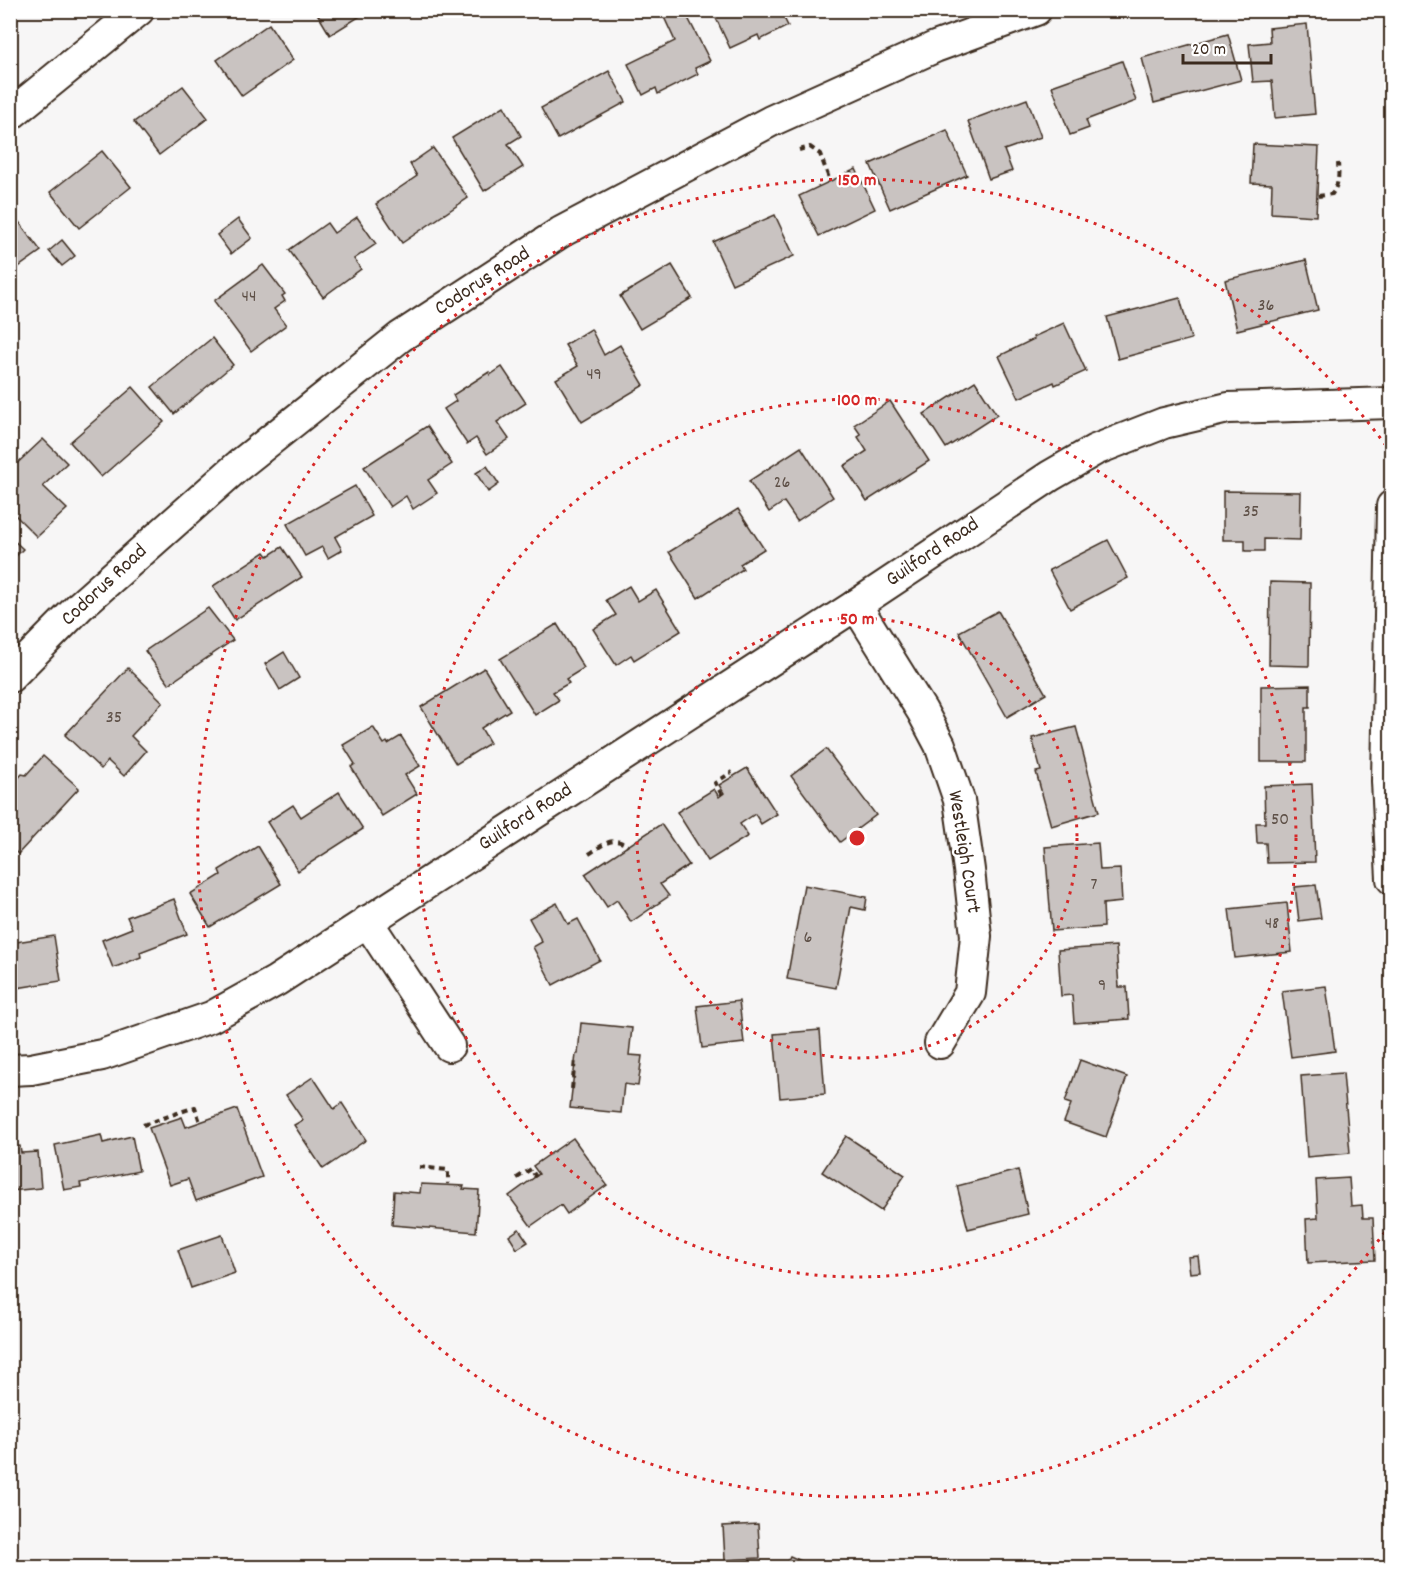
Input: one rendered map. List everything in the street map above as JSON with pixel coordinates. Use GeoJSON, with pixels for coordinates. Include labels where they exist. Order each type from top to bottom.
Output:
{"type":"FeatureCollection","features":[{"type":"Feature","properties":{"kind":"street"},"geometry":{"type":"LineString","coordinates":[[10,115],[139,10]]}},
{"type":"Feature","properties":{"kind":"street","name":"Codorus Road"},"geometry":{"type":"LineString","coordinates":[[10,677],[80,606],[237,466],[400,337],[561,232],[771,121],[935,47],[1036,10]]}},
{"type":"Feature","properties":{"kind":"street","name":"Guilford Road"},"geometry":{"type":"LineString","coordinates":[[10,1070],[32,1069],[102,1055],[211,1017],[276,981],[856,605],[1050,476],[1095,450],[1164,423],[1228,408],[1392,403]]}},
{"type":"Feature","properties":{"kind":"street"},"geometry":{"type":"LineString","coordinates":[[1392,506],[1387,781],[1392,879]]}},
{"type":"Feature","properties":{"kind":"street","name":"Westleigh Court"},"geometry":{"type":"LineString","coordinates":[[856,605],[922,711],[940,745],[959,800],[976,936],[970,993],[940,1043]]}},
{"type":"Feature","properties":{"kind":"street"},"geometry":{"type":"LineString","coordinates":[[367,921],[449,1046]]}},
{"type":"Feature","properties":{"kind":"path"},"geometry":{"type":"LineString","coordinates":[[799,150],[810,147],[820,154],[830,182]]}},
{"type":"Feature","properties":{"kind":"path"},"geometry":{"type":"LineString","coordinates":[[1318,196],[1332,194],[1337,187],[1338,163]]}},
{"type":"Feature","properties":{"kind":"path"},"geometry":{"type":"LineString","coordinates":[[722,795],[716,783],[732,772]]}},
{"type":"Feature","properties":{"kind":"path"},"geometry":{"type":"LineString","coordinates":[[589,854],[611,841],[620,840],[628,846]]}},
{"type":"Feature","properties":{"kind":"path"},"geometry":{"type":"LineString","coordinates":[[572,1089],[575,1059]]}},
{"type":"Feature","properties":{"kind":"path"},"geometry":{"type":"LineString","coordinates":[[143,1125],[195,1107],[200,1122]]}},
{"type":"Feature","properties":{"kind":"path"},"geometry":{"type":"LineString","coordinates":[[419,1167],[448,1170],[448,1184]]}},
{"type":"Feature","properties":{"kind":"path"},"geometry":{"type":"LineString","coordinates":[[517,1178],[531,1169],[536,1177]]}},
{"type":"Feature","properties":{"kind":"building"},"geometry":{"type":"Polygon","coordinates":[[[315,10],[370,10],[330,35],[315,10]]]}},
{"type":"Feature","properties":{"kind":"building"},"geometry":{"type":"Polygon","coordinates":[[[676,10],[684,10],[710,61],[695,68],[698,74],[658,94],[656,88],[643,95],[628,64],[675,41],[664,17],[676,10]]]}},
{"type":"Feature","properties":{"kind":"building"},"geometry":{"type":"Polygon","coordinates":[[[726,10],[780,10],[788,26],[760,40],[758,35],[730,48],[715,16],[726,10]]]}},
{"type":"Feature","properties":{"kind":"building"},"geometry":{"type":"Polygon","coordinates":[[[269,24],[293,60],[242,96],[217,60],[269,24]]]}},
{"type":"Feature","properties":{"kind":"building"},"geometry":{"type":"Polygon","coordinates":[[[1307,24],[1315,114],[1275,118],[1272,81],[1253,82],[1249,44],[1270,42],[1269,28],[1307,24]]]}},
{"type":"Feature","properties":{"kind":"building"},"geometry":{"type":"Polygon","coordinates":[[[1228,34],[1241,80],[1154,103],[1142,58],[1228,34]]]}},
{"type":"Feature","properties":{"kind":"building"},"geometry":{"type":"Polygon","coordinates":[[[1122,61],[1136,101],[1086,120],[1089,128],[1070,135],[1052,86],[1122,61]]]}},
{"type":"Feature","properties":{"kind":"building"},"geometry":{"type":"Polygon","coordinates":[[[609,71],[626,102],[558,139],[541,108],[609,71]]]}},
{"type":"Feature","properties":{"kind":"building"},"geometry":{"type":"Polygon","coordinates":[[[183,86],[208,118],[159,155],[134,122],[183,86]]]}},
{"type":"Feature","properties":{"kind":"building"},"geometry":{"type":"Polygon","coordinates":[[[1027,99],[1041,137],[1004,150],[1012,171],[989,179],[968,121],[1027,99]]]}},
{"type":"Feature","properties":{"kind":"building"},"geometry":{"type":"Polygon","coordinates":[[[504,106],[521,136],[508,144],[523,167],[484,191],[452,138],[504,106]]]}},
{"type":"Feature","properties":{"kind":"building"},"geometry":{"type":"Polygon","coordinates":[[[947,130],[967,175],[890,209],[870,164],[947,130]]]}},
{"type":"Feature","properties":{"kind":"building"},"geometry":{"type":"Polygon","coordinates":[[[1253,144],[1319,147],[1316,216],[1271,213],[1272,184],[1251,183],[1253,144]]]}},
{"type":"Feature","properties":{"kind":"building"},"geometry":{"type":"Polygon","coordinates":[[[433,148],[468,198],[402,243],[376,204],[417,176],[410,164],[433,148]]]}},
{"type":"Feature","properties":{"kind":"building"},"geometry":{"type":"Polygon","coordinates":[[[102,151],[131,187],[79,228],[50,192],[102,151]]]}},
{"type":"Feature","properties":{"kind":"building"},"geometry":{"type":"Polygon","coordinates":[[[856,169],[875,209],[819,236],[799,196],[856,169]]]}},
{"type":"Feature","properties":{"kind":"building"},"geometry":{"type":"Polygon","coordinates":[[[775,215],[794,256],[732,284],[713,242],[775,215]]]}},
{"type":"Feature","properties":{"kind":"building"},"geometry":{"type":"Polygon","coordinates":[[[357,217],[376,244],[354,259],[361,269],[323,297],[289,250],[327,223],[334,233],[357,217]]]}},
{"type":"Feature","properties":{"kind":"building"},"geometry":{"type":"Polygon","coordinates":[[[16,218],[41,251],[10,273],[10,222],[16,218]]]}},
{"type":"Feature","properties":{"kind":"building"},"geometry":{"type":"Polygon","coordinates":[[[238,219],[252,238],[231,254],[217,235],[238,219]]]}},
{"type":"Feature","properties":{"kind":"building"},"geometry":{"type":"Polygon","coordinates":[[[62,240],[75,256],[62,266],[49,251],[62,240]]]}},
{"type":"Feature","properties":{"kind":"building"},"geometry":{"type":"Polygon","coordinates":[[[1306,260],[1318,310],[1237,330],[1225,280],[1306,260]]]}},
{"type":"Feature","properties":{"kind":"building"},"geometry":{"type":"Polygon","coordinates":[[[263,265],[285,294],[282,296],[285,301],[274,309],[286,325],[251,351],[214,301],[263,265]]]}},
{"type":"Feature","properties":{"kind":"building"},"geometry":{"type":"Polygon","coordinates":[[[672,265],[692,298],[640,329],[620,296],[672,265]]]}},
{"type":"Feature","properties":{"kind":"building"},"geometry":{"type":"Polygon","coordinates":[[[1180,298],[1191,339],[1118,359],[1107,317],[1180,298]]]}},
{"type":"Feature","properties":{"kind":"building"},"geometry":{"type":"Polygon","coordinates":[[[1064,323],[1086,371],[1019,398],[999,356],[1064,323]]]}},
{"type":"Feature","properties":{"kind":"building"},"geometry":{"type":"Polygon","coordinates":[[[591,329],[604,355],[620,345],[644,385],[582,422],[556,379],[578,366],[565,345],[591,329]]]}},
{"type":"Feature","properties":{"kind":"building"},"geometry":{"type":"Polygon","coordinates":[[[212,338],[233,365],[174,414],[152,387],[212,338]]]}},
{"type":"Feature","properties":{"kind":"building"},"geometry":{"type":"Polygon","coordinates":[[[502,367],[526,403],[497,422],[509,439],[487,454],[476,438],[467,444],[444,409],[456,401],[453,395],[489,372],[490,375],[502,367]]]}},
{"type":"Feature","properties":{"kind":"building"},"geometry":{"type":"Polygon","coordinates":[[[975,381],[997,415],[946,448],[924,414],[975,381]]]}},
{"type":"Feature","properties":{"kind":"building"},"geometry":{"type":"Polygon","coordinates":[[[133,387],[164,422],[101,477],[70,442],[133,387]]]}},
{"type":"Feature","properties":{"kind":"building"},"geometry":{"type":"Polygon","coordinates":[[[890,401],[929,461],[867,501],[844,466],[867,451],[854,425],[890,401]]]}},
{"type":"Feature","properties":{"kind":"building"},"geometry":{"type":"Polygon","coordinates":[[[427,426],[452,464],[428,480],[437,493],[413,509],[406,496],[390,507],[364,467],[427,426]]]}},
{"type":"Feature","properties":{"kind":"building"},"geometry":{"type":"Polygon","coordinates":[[[43,439],[67,463],[43,486],[67,509],[37,537],[10,510],[10,470],[43,439]]]}},
{"type":"Feature","properties":{"kind":"building"},"geometry":{"type":"Polygon","coordinates":[[[801,447],[833,497],[797,521],[784,502],[769,512],[749,481],[801,447]]]}},
{"type":"Feature","properties":{"kind":"building"},"geometry":{"type":"Polygon","coordinates":[[[487,466],[499,484],[488,492],[476,473],[487,466]]]}},
{"type":"Feature","properties":{"kind":"building"},"geometry":{"type":"Polygon","coordinates":[[[355,486],[372,516],[335,537],[342,550],[328,558],[322,547],[305,556],[287,524],[355,486]]]}},
{"type":"Feature","properties":{"kind":"building"},"geometry":{"type":"Polygon","coordinates":[[[1223,491],[1301,492],[1300,540],[1264,539],[1264,551],[1245,551],[1245,540],[1223,540],[1223,491]]]}},
{"type":"Feature","properties":{"kind":"building"},"geometry":{"type":"Polygon","coordinates":[[[738,509],[764,549],[740,564],[743,569],[698,598],[669,552],[738,509]]]}},
{"type":"Feature","properties":{"kind":"building"},"geometry":{"type":"Polygon","coordinates":[[[10,537],[23,549],[10,562],[10,537]]]}},
{"type":"Feature","properties":{"kind":"building"},"geometry":{"type":"Polygon","coordinates":[[[1108,540],[1128,578],[1070,609],[1049,570],[1108,540]]]}},
{"type":"Feature","properties":{"kind":"building"},"geometry":{"type":"Polygon","coordinates":[[[282,547],[302,577],[235,620],[213,586],[265,552],[268,556],[282,547]]]}},
{"type":"Feature","properties":{"kind":"building"},"geometry":{"type":"Polygon","coordinates":[[[1270,582],[1310,583],[1309,666],[1269,665],[1270,582]]]}},
{"type":"Feature","properties":{"kind":"building"},"geometry":{"type":"Polygon","coordinates":[[[629,586],[638,601],[656,590],[681,631],[634,660],[631,655],[616,665],[593,629],[616,615],[606,600],[629,586]]]}},
{"type":"Feature","properties":{"kind":"building"},"geometry":{"type":"Polygon","coordinates":[[[208,608],[233,640],[169,684],[145,651],[208,608]]]}},
{"type":"Feature","properties":{"kind":"building"},"geometry":{"type":"Polygon","coordinates":[[[998,611],[1046,694],[1007,717],[959,632],[998,611]]]}},
{"type":"Feature","properties":{"kind":"building"},"geometry":{"type":"Polygon","coordinates":[[[557,624],[584,668],[566,679],[569,683],[553,692],[559,700],[535,715],[500,659],[557,624]]]}},
{"type":"Feature","properties":{"kind":"building"},"geometry":{"type":"Polygon","coordinates":[[[284,652],[299,678],[280,690],[265,664],[284,652]]]}},
{"type":"Feature","properties":{"kind":"building"},"geometry":{"type":"Polygon","coordinates":[[[128,668],[163,702],[131,736],[146,751],[124,776],[108,761],[101,769],[65,735],[128,668]]]}},
{"type":"Feature","properties":{"kind":"building"},"geometry":{"type":"Polygon","coordinates":[[[484,668],[510,710],[481,728],[490,743],[456,764],[421,707],[484,668]]]}},
{"type":"Feature","properties":{"kind":"building"},"geometry":{"type":"Polygon","coordinates":[[[1310,685],[1310,707],[1306,707],[1306,762],[1261,762],[1261,686],[1310,685]]]}},
{"type":"Feature","properties":{"kind":"building"},"geometry":{"type":"Polygon","coordinates":[[[373,727],[384,744],[401,736],[420,766],[405,775],[417,794],[382,816],[351,767],[355,764],[343,745],[373,727]]]}},
{"type":"Feature","properties":{"kind":"building"},"geometry":{"type":"Polygon","coordinates":[[[1076,727],[1099,812],[1051,826],[1036,772],[1041,771],[1032,738],[1076,727]]]}},
{"type":"Feature","properties":{"kind":"building"},"geometry":{"type":"Polygon","coordinates":[[[826,749],[876,815],[840,842],[791,776],[826,749]]]}},
{"type":"Feature","properties":{"kind":"building"},"geometry":{"type":"Polygon","coordinates":[[[43,756],[79,788],[18,854],[10,847],[10,787],[22,774],[26,775],[43,756]]]}},
{"type":"Feature","properties":{"kind":"building"},"geometry":{"type":"Polygon","coordinates":[[[747,768],[777,814],[761,824],[755,814],[740,824],[748,836],[708,861],[677,812],[714,789],[719,797],[724,793],[719,785],[747,768]]]}},
{"type":"Feature","properties":{"kind":"building"},"geometry":{"type":"Polygon","coordinates":[[[1312,784],[1315,862],[1267,863],[1266,843],[1257,843],[1256,823],[1265,823],[1264,786],[1312,784]]]}},
{"type":"Feature","properties":{"kind":"building"},"geometry":{"type":"Polygon","coordinates":[[[339,792],[363,829],[298,871],[267,822],[293,805],[301,817],[339,792]]]}},
{"type":"Feature","properties":{"kind":"building"},"geometry":{"type":"Polygon","coordinates":[[[661,824],[689,865],[660,884],[669,896],[631,922],[617,900],[607,907],[585,874],[661,824]]]}},
{"type":"Feature","properties":{"kind":"building"},"geometry":{"type":"Polygon","coordinates":[[[1098,843],[1100,870],[1120,869],[1122,902],[1103,904],[1104,927],[1052,931],[1045,847],[1098,843]]]}},
{"type":"Feature","properties":{"kind":"building"},"geometry":{"type":"Polygon","coordinates":[[[258,846],[281,884],[210,927],[190,894],[221,875],[219,870],[258,846]]]}},
{"type":"Feature","properties":{"kind":"building"},"geometry":{"type":"Polygon","coordinates":[[[804,885],[867,897],[865,910],[851,907],[836,988],[787,979],[804,885]]]}},
{"type":"Feature","properties":{"kind":"building"},"geometry":{"type":"Polygon","coordinates":[[[1316,885],[1321,918],[1299,921],[1295,887],[1316,885]]]}},
{"type":"Feature","properties":{"kind":"building"},"geometry":{"type":"Polygon","coordinates":[[[174,899],[187,934],[140,952],[141,957],[113,968],[102,940],[132,928],[127,917],[174,899]]]}},
{"type":"Feature","properties":{"kind":"building"},"geometry":{"type":"Polygon","coordinates":[[[557,903],[568,924],[578,919],[600,960],[553,985],[533,947],[542,942],[529,918],[557,903]]]}},
{"type":"Feature","properties":{"kind":"building"},"geometry":{"type":"Polygon","coordinates":[[[1287,903],[1292,952],[1235,958],[1229,909],[1287,903]]]}},
{"type":"Feature","properties":{"kind":"building"},"geometry":{"type":"Polygon","coordinates":[[[54,936],[61,981],[10,989],[10,943],[54,936]]]}},
{"type":"Feature","properties":{"kind":"building"},"geometry":{"type":"Polygon","coordinates":[[[1116,946],[1119,987],[1127,987],[1129,1019],[1074,1023],[1072,995],[1061,996],[1058,950],[1116,946]]]}},
{"type":"Feature","properties":{"kind":"building"},"geometry":{"type":"Polygon","coordinates":[[[1326,986],[1335,1051],[1291,1057],[1282,991],[1326,986]]]}},
{"type":"Feature","properties":{"kind":"building"},"geometry":{"type":"Polygon","coordinates":[[[739,1001],[744,1043],[702,1048],[697,1006],[739,1001]]]}},
{"type":"Feature","properties":{"kind":"building"},"geometry":{"type":"Polygon","coordinates":[[[581,1023],[632,1028],[629,1055],[642,1056],[638,1086],[624,1084],[621,1113],[570,1108],[581,1023]]]}},
{"type":"Feature","properties":{"kind":"building"},"geometry":{"type":"Polygon","coordinates":[[[820,1030],[825,1094],[780,1098],[774,1034],[820,1030]]]}},
{"type":"Feature","properties":{"kind":"building"},"geometry":{"type":"Polygon","coordinates":[[[1080,1060],[1127,1077],[1106,1137],[1064,1122],[1071,1104],[1065,1102],[1080,1060]]]}},
{"type":"Feature","properties":{"kind":"building"},"geometry":{"type":"Polygon","coordinates":[[[1343,1073],[1350,1153],[1307,1157],[1301,1076],[1343,1073]]]}},
{"type":"Feature","properties":{"kind":"building"},"geometry":{"type":"Polygon","coordinates":[[[313,1077],[334,1109],[342,1103],[366,1140],[323,1169],[294,1125],[303,1120],[286,1095],[313,1077]]]}},
{"type":"Feature","properties":{"kind":"building"},"geometry":{"type":"Polygon","coordinates":[[[237,1109],[262,1177],[196,1201],[188,1179],[170,1185],[149,1128],[182,1117],[186,1127],[237,1109]]]}},
{"type":"Feature","properties":{"kind":"building"},"geometry":{"type":"Polygon","coordinates":[[[101,1135],[103,1143],[132,1136],[139,1171],[80,1183],[81,1187],[64,1190],[55,1145],[101,1135]]]}},
{"type":"Feature","properties":{"kind":"building"},"geometry":{"type":"Polygon","coordinates":[[[846,1136],[905,1175],[881,1211],[822,1172],[846,1136]]]}},
{"type":"Feature","properties":{"kind":"building"},"geometry":{"type":"Polygon","coordinates":[[[573,1138],[607,1185],[567,1214],[561,1205],[531,1226],[509,1196],[539,1174],[533,1166],[573,1138]]]}},
{"type":"Feature","properties":{"kind":"building"},"geometry":{"type":"Polygon","coordinates":[[[20,1146],[21,1153],[38,1152],[41,1188],[10,1191],[10,1147],[20,1146]]]}},
{"type":"Feature","properties":{"kind":"building"},"geometry":{"type":"Polygon","coordinates":[[[1018,1170],[1028,1214],[968,1229],[957,1186],[1018,1170]]]}},
{"type":"Feature","properties":{"kind":"building"},"geometry":{"type":"Polygon","coordinates":[[[1349,1178],[1351,1206],[1362,1205],[1363,1218],[1373,1218],[1375,1260],[1308,1263],[1306,1219],[1318,1218],[1316,1180],[1349,1178]]]}},
{"type":"Feature","properties":{"kind":"building"},"geometry":{"type":"Polygon","coordinates":[[[421,1184],[464,1186],[463,1189],[479,1190],[476,1232],[392,1225],[394,1191],[420,1193],[421,1184]]]}},
{"type":"Feature","properties":{"kind":"building"},"geometry":{"type":"Polygon","coordinates":[[[519,1229],[528,1242],[517,1249],[509,1236],[519,1229]]]}},
{"type":"Feature","properties":{"kind":"building"},"geometry":{"type":"Polygon","coordinates":[[[222,1235],[235,1273],[191,1288],[178,1250],[222,1235]]]}},
{"type":"Feature","properties":{"kind":"building"},"geometry":{"type":"Polygon","coordinates":[[[1198,1256],[1200,1272],[1190,1273],[1188,1257],[1198,1256]]]}},
{"type":"Feature","properties":{"kind":"building"},"geometry":{"type":"Polygon","coordinates":[[[758,1524],[760,1558],[725,1560],[723,1526],[758,1524]]]}},
{"type":"Feature","properties":{"kind":"building"},"geometry":{"type":"Polygon","coordinates":[[[790,1556],[817,1568],[784,1568],[790,1556]]]}}]}
